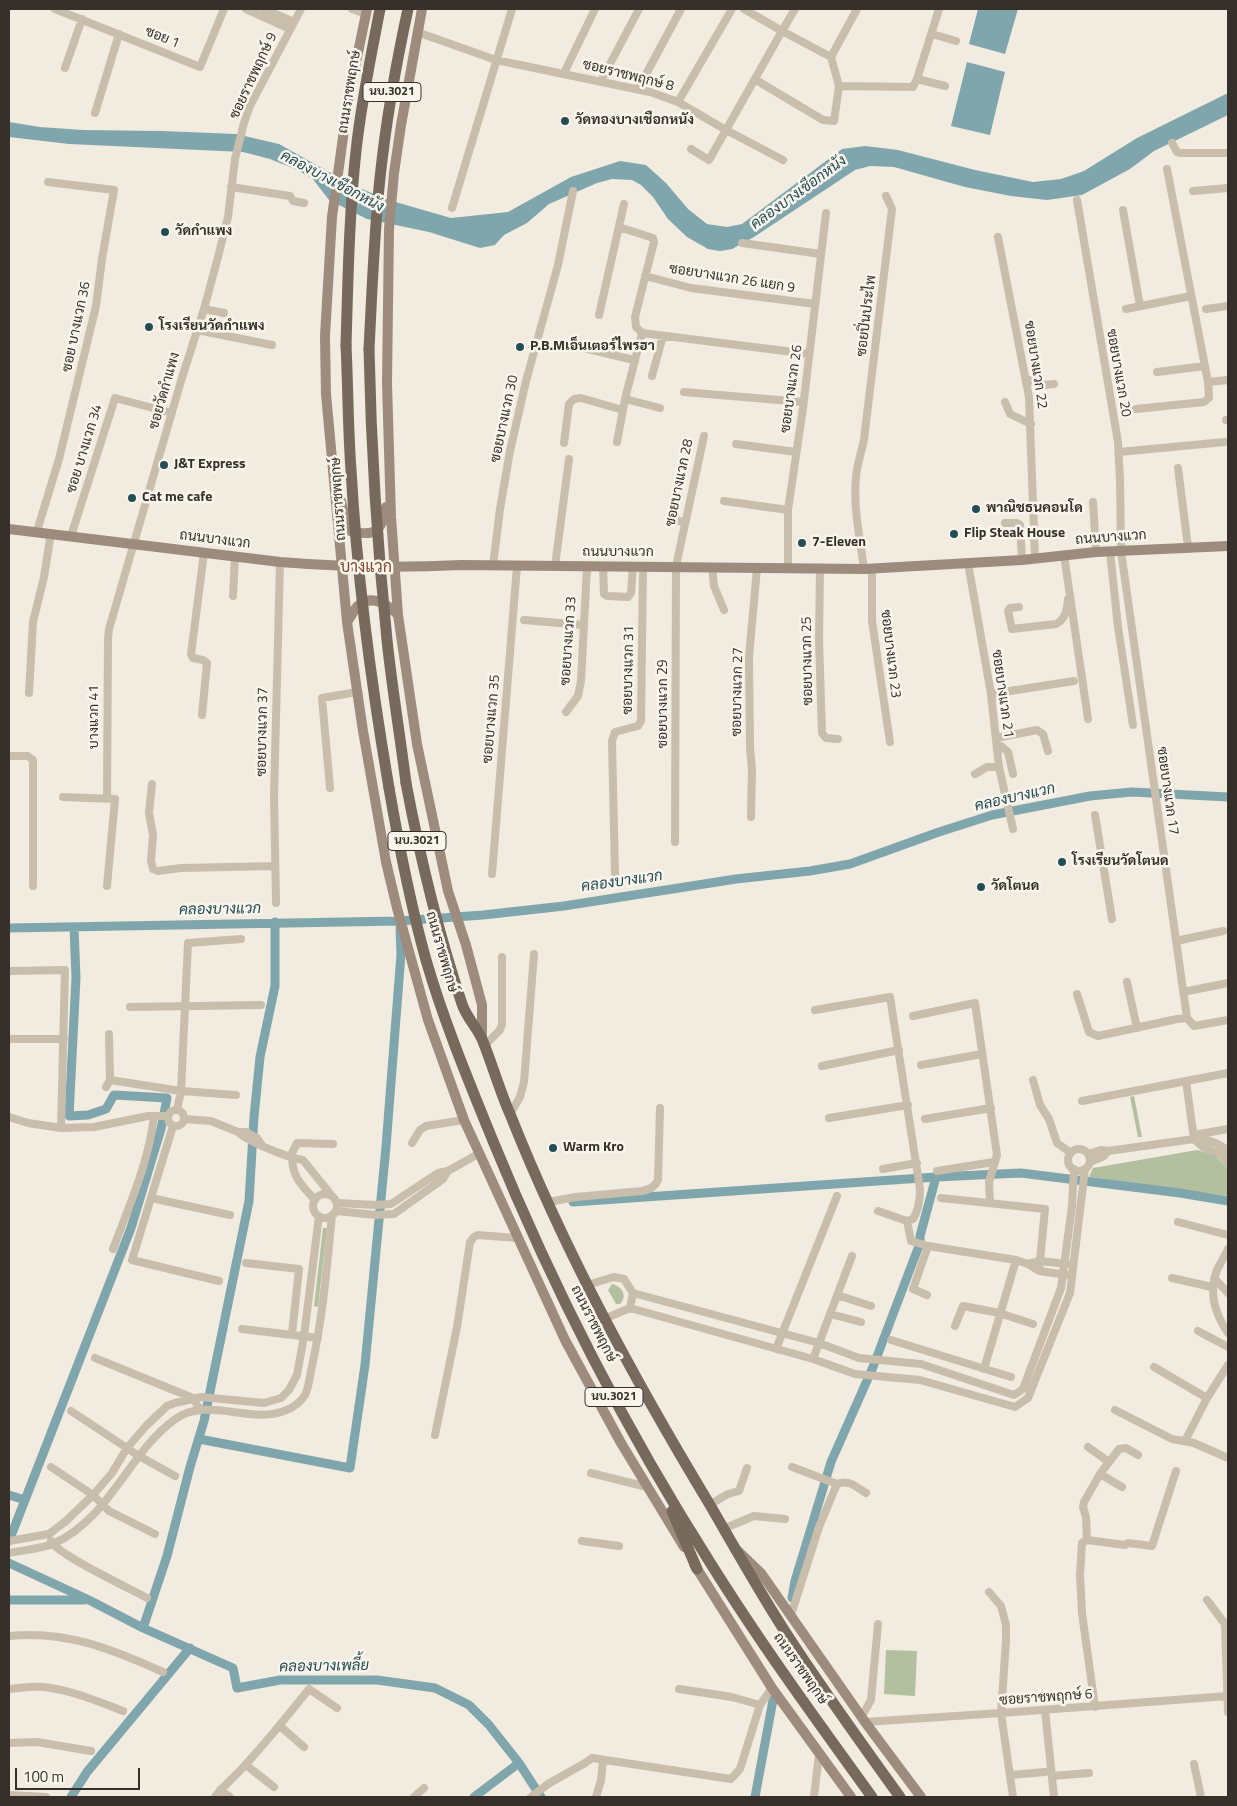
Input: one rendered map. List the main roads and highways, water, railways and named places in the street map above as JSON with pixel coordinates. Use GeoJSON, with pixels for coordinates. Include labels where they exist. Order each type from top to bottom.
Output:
{"type":"FeatureCollection","features":[{"type":"Feature","properties":{"kind":"main road","name":"ถนนราชพฤกษ์"},"geometry":{"type":"LineString","coordinates":[[380,9],[363,101],[356,151],[350,222],[346,345],[351,471],[372,689],[402,865],[427,960],[472,1089],[524,1216],[593,1358],[711,1564],[776,1662],[872,1797]]}},
{"type":"Feature","properties":{"kind":"main road","name":"ถนนราชพฤกษ์"},"geometry":{"type":"LineString","coordinates":[[408,9],[390,100],[380,176],[375,227],[369,348],[374,472],[388,650],[406,783],[418,845],[446,952],[467,1017],[483,1041],[510,1114],[548,1202],[587,1285],[645,1396],[798,1652],[846,1723],[900,1797]]}},
{"type":"Feature","properties":{"kind":"main road","name":"ถนนราชพฤกษ์"},"geometry":{"type":"LineString","coordinates":[[422,9],[394,173],[390,229],[387,383],[394,568],[398,615],[416,744],[448,891],[466,945],[482,1005],[483,1041]]}},
{"type":"Feature","properties":{"kind":"main road","name":"ถนนราชพฤกษ์"},"geometry":{"type":"LineString","coordinates":[[367,11],[348,101],[332,217],[325,336],[326,394],[342,566],[357,692],[378,818],[397,908],[428,1020],[464,1120],[565,1340],[616,1434],[697,1569],[772,1688],[851,1797]]}},
{"type":"Feature","properties":{"kind":"main road"},"geometry":{"type":"LineString","coordinates":[[334,478],[350,531],[372,534],[380,529],[384,518],[390,476]]}},
{"type":"Feature","properties":{"kind":"main road","name":"ถนนบางแวก"},"geometry":{"type":"LineString","coordinates":[[9,529],[280,562],[394,568],[676,566],[868,569],[1022,560],[1096,552],[1228,546]]}},
{"type":"Feature","properties":{"kind":"main road"},"geometry":{"type":"LineString","coordinates":[[348,622],[356,607],[369,601],[384,602],[398,615]]}},
{"type":"Feature","properties":{"kind":"main road"},"geometry":{"type":"LineString","coordinates":[[655,1469],[697,1569]]}},
{"type":"Feature","properties":{"kind":"main road","name":"ถนนราชพฤกษ์"},"geometry":{"type":"LineString","coordinates":[[736,1549],[761,1573],[863,1719],[921,1797]]}},
{"type":"Feature","properties":{"kind":"water"},"geometry":{"type":"Polygon","coordinates":[[[978,9],[1018,9],[1005,54],[969,44],[978,9]]]}},
{"type":"Feature","properties":{"kind":"water"},"geometry":{"type":"Polygon","coordinates":[[[967,62],[1005,72],[990,135],[951,126],[967,62]]]}},
{"type":"Feature","properties":{"kind":"water","name":"คลองบางเชือกหนัง"},"geometry":{"type":"Polygon","coordinates":[[[1228,93],[1228,115],[1154,151],[1130,169],[1082,195],[1047,200],[1011,196],[965,187],[894,167],[870,166],[855,170],[754,237],[732,249],[720,251],[708,249],[687,237],[668,219],[653,197],[641,185],[632,180],[612,179],[597,183],[549,204],[527,223],[504,235],[495,245],[480,248],[429,232],[367,219],[329,200],[312,178],[270,159],[243,152],[69,144],[9,137],[9,122],[40,127],[83,130],[236,134],[279,144],[354,186],[392,201],[451,218],[508,212],[571,177],[620,161],[646,165],[666,183],[688,209],[707,224],[727,227],[742,224],[842,149],[865,146],[898,150],[975,170],[1033,182],[1061,179],[1084,171],[1137,138],[1228,93]]]}},
{"type":"Feature","properties":{"kind":"waterway","name":"คลองบางแวก"},"geometry":{"type":"LineString","coordinates":[[9,928],[400,921],[483,915],[564,906],[736,879],[810,871],[850,864],[992,815],[1090,796],[1132,792],[1228,797]]}},
{"type":"Feature","properties":{"kind":"waterway"},"geometry":{"type":"LineString","coordinates":[[143,1628],[167,1556],[204,1421],[249,1201],[260,1057],[275,986],[275,922]]}},
{"type":"Feature","properties":{"kind":"waterway"},"geometry":{"type":"LineString","coordinates":[[9,1541],[131,1228],[161,1129],[167,1098],[114,1095],[106,1109],[88,1115],[69,1116],[76,978],[74,927]]}},
{"type":"Feature","properties":{"kind":"waterway"},"geometry":{"type":"LineString","coordinates":[[199,1439],[350,1468],[365,1365],[386,1147],[401,954],[400,928]]}},
{"type":"Feature","properties":{"kind":"waterway"},"geometry":{"type":"LineString","coordinates":[[573,1202],[1021,1173],[1228,1201]]}},
{"type":"Feature","properties":{"kind":"waterway"},"geometry":{"type":"LineString","coordinates":[[792,1598],[795,1581],[831,1462],[873,1367],[920,1243],[920,1236],[936,1177]]}},
{"type":"Feature","properties":{"kind":"waterway","name":"คลองบางเพลี้ย"},"geometry":{"type":"LineString","coordinates":[[9,1495],[25,1500]]}},
{"type":"Feature","properties":{"kind":"waterway","name":"คลองบางเพลี้ย"},"geometry":{"type":"LineString","coordinates":[[9,1563],[89,1600],[143,1628],[233,1668],[237,1688],[280,1680],[377,1680],[435,1688],[469,1705],[489,1725],[519,1763],[541,1797]]}},
{"type":"Feature","properties":{"kind":"waterway"},"geometry":{"type":"LineString","coordinates":[[9,1600],[84,1600]]}},
{"type":"Feature","properties":{"kind":"waterway"},"geometry":{"type":"LineString","coordinates":[[71,1797],[87,1772],[190,1648]]}},
{"type":"Feature","properties":{"kind":"waterway"},"geometry":{"type":"LineString","coordinates":[[755,1797],[773,1700]]}},
{"type":"Feature","properties":{"kind":"waterway"},"geometry":{"type":"LineString","coordinates":[[474,1797],[519,1763]]}},
{"type":"Feature","properties":{"kind":"place","name":"วัดทองบางเชือกหนัง"},"geometry":{"type":"Point","coordinates":[565,121]}},
{"type":"Feature","properties":{"kind":"place","name":"วัดกำแพง"},"geometry":{"type":"Point","coordinates":[165,232]}},
{"type":"Feature","properties":{"kind":"place","name":"โรงเรียนวัดกำแพง"},"geometry":{"type":"Point","coordinates":[149,327]}},
{"type":"Feature","properties":{"kind":"place","name":"P.B.Mเอ็นเตอร์ไพรฮา"},"geometry":{"type":"Point","coordinates":[520,347]}},
{"type":"Feature","properties":{"kind":"place","name":"J&T Express"},"geometry":{"type":"Point","coordinates":[164,465]}},
{"type":"Feature","properties":{"kind":"place","name":"Cat me cafe"},"geometry":{"type":"Point","coordinates":[132,498]}},
{"type":"Feature","properties":{"kind":"place","name":"พาณิชธนคอนโด"},"geometry":{"type":"Point","coordinates":[976,509]}},
{"type":"Feature","properties":{"kind":"place","name":"Flip Steak House"},"geometry":{"type":"Point","coordinates":[954,534]}},
{"type":"Feature","properties":{"kind":"place","name":"7-Eleven"},"geometry":{"type":"Point","coordinates":[802,543]}},
{"type":"Feature","properties":{"kind":"place","name":"โรงเรียนวัดโตนด"},"geometry":{"type":"Point","coordinates":[1062,862]}},
{"type":"Feature","properties":{"kind":"place","name":"วัดโตนด"},"geometry":{"type":"Point","coordinates":[981,887]}},
{"type":"Feature","properties":{"kind":"place","name":"Warm Kro"},"geometry":{"type":"Point","coordinates":[553,1148]}},
{"type":"Feature","properties":{"kind":"district","name":"บางแวก"},"geometry":{"type":"Point","coordinates":[366,568]}}]}
